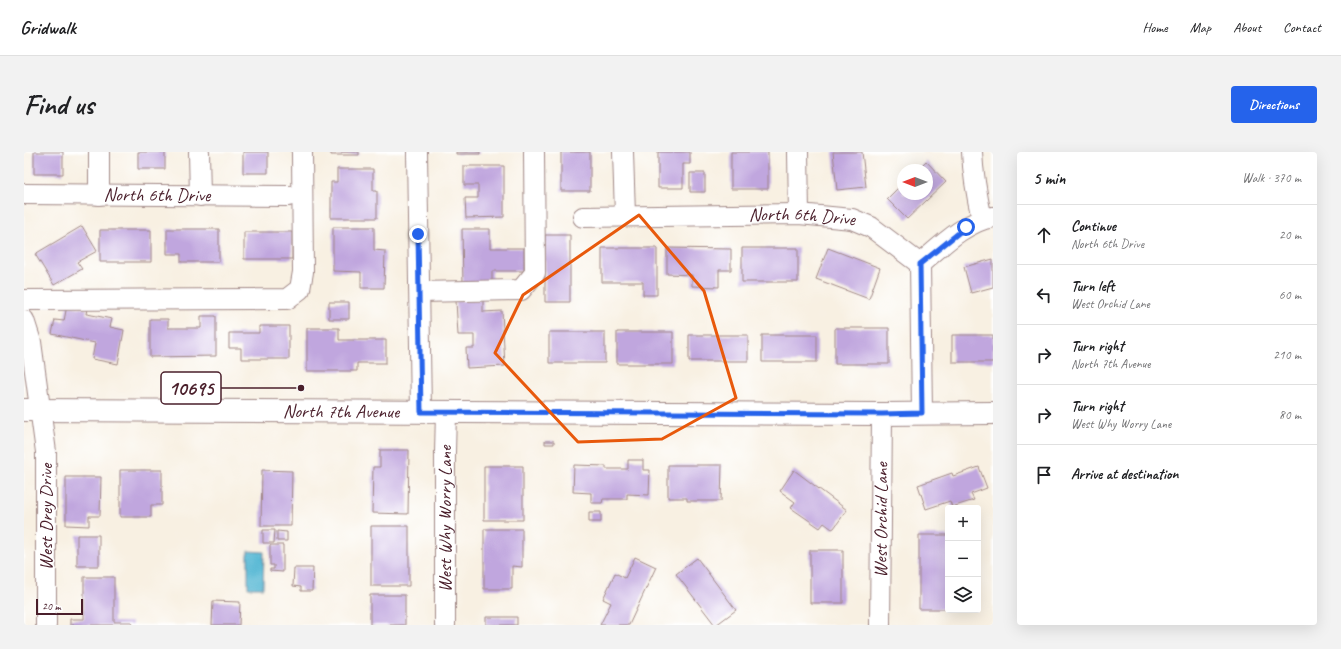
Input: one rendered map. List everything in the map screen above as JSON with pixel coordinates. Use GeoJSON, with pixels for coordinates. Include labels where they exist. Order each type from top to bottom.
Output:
{"type":"FeatureCollection","features":[{"type":"Feature","properties":{"kind":"main road","name":"North 7th Avenue"},"geometry":{"type":"LineString","coordinates":[[32,410],[882,414],[993,413]]}},
{"type":"Feature","properties":{"kind":"street"},"geometry":{"type":"LineString","coordinates":[[99,152],[99,195]]}},
{"type":"Feature","properties":{"kind":"street"},"geometry":{"type":"LineString","coordinates":[[199,152],[200,196]]}},
{"type":"Feature","properties":{"kind":"street"},"geometry":{"type":"LineString","coordinates":[[24,300],[287,298],[300,289],[303,272],[302,152]]}},
{"type":"Feature","properties":{"kind":"street"},"geometry":{"type":"LineString","coordinates":[[416,152],[420,292],[421,412]]}},
{"type":"Feature","properties":{"kind":"street"},"geometry":{"type":"LineString","coordinates":[[420,292],[521,290],[536,273],[534,152]]}},
{"type":"Feature","properties":{"kind":"street"},"geometry":{"type":"LineString","coordinates":[[624,152],[625,215]]}},
{"type":"Feature","properties":{"kind":"street"},"geometry":{"type":"LineString","coordinates":[[798,152],[799,214]]}},
{"type":"Feature","properties":{"kind":"street"},"geometry":{"type":"LineString","coordinates":[[922,413],[920,264],[966,227],[988,218],[972,165],[972,152]]}},
{"type":"Feature","properties":{"kind":"street","name":"North 6th Drive"},"geometry":{"type":"LineString","coordinates":[[24,194],[289,196]]}},
{"type":"Feature","properties":{"kind":"street","name":"North 6th Drive"},"geometry":{"type":"LineString","coordinates":[[583,217],[625,215],[799,214],[852,219],[871,227],[920,264]]}},
{"type":"Feature","properties":{"kind":"street","name":"West Drey Drive"},"geometry":{"type":"LineString","coordinates":[[24,320],[30,342],[32,410],[46,452],[46,625]]}},
{"type":"Feature","properties":{"kind":"street","name":"West Why Worry Lane"},"geometry":{"type":"LineString","coordinates":[[445,625],[446,412]]}},
{"type":"Feature","properties":{"kind":"street","name":"West Orchid Lane"},"geometry":{"type":"LineString","coordinates":[[880,625],[882,414]]}},
{"type":"Feature","properties":{"kind":"highlighted area"},"geometry":{"type":"Polygon","coordinates":[[[639,215],[704,291],[736,398],[662,439],[578,442],[495,353],[523,295],[639,215]]]}},
{"type":"Feature","properties":{"kind":"water"},"geometry":{"type":"Polygon","coordinates":[[[248,551],[264,552],[263,588],[248,588],[248,551]]]}},
{"type":"Feature","properties":{"kind":"building"},"geometry":{"type":"Polygon","coordinates":[[[34,152],[63,152],[63,174],[34,174],[34,152]]]}},
{"type":"Feature","properties":{"kind":"building"},"geometry":{"type":"Polygon","coordinates":[[[138,152],[165,152],[165,169],[138,169],[138,152]]]}},
{"type":"Feature","properties":{"kind":"building"},"geometry":{"type":"Polygon","coordinates":[[[243,152],[268,152],[268,173],[243,173],[243,152]]]}},
{"type":"Feature","properties":{"kind":"building"},"geometry":{"type":"Polygon","coordinates":[[[331,152],[359,152],[359,155],[331,155],[331,152]]]}},
{"type":"Feature","properties":{"kind":"building"},"geometry":{"type":"Polygon","coordinates":[[[456,152],[480,152],[480,154],[456,154],[456,152]]]}},
{"type":"Feature","properties":{"kind":"building"},"geometry":{"type":"Polygon","coordinates":[[[561,152],[590,152],[590,191],[561,191],[561,152]]]}},
{"type":"Feature","properties":{"kind":"building"},"geometry":{"type":"Polygon","coordinates":[[[658,152],[690,152],[690,164],[683,164],[683,188],[658,188],[658,152]]]}},
{"type":"Feature","properties":{"kind":"building"},"geometry":{"type":"Polygon","coordinates":[[[731,152],[768,152],[768,189],[731,189],[731,152]]]}},
{"type":"Feature","properties":{"kind":"building"},"geometry":{"type":"Polygon","coordinates":[[[833,152],[862,152],[866,187],[837,190],[833,152]]]}},
{"type":"Feature","properties":{"kind":"building"},"geometry":{"type":"Polygon","coordinates":[[[464,166],[504,166],[504,217],[466,218],[465,198],[478,198],[478,185],[464,185],[464,166]]]}},
{"type":"Feature","properties":{"kind":"building"},"geometry":{"type":"Polygon","coordinates":[[[933,168],[946,182],[933,194],[933,168]]]}},
{"type":"Feature","properties":{"kind":"building"},"geometry":{"type":"Polygon","coordinates":[[[337,169],[373,169],[373,191],[377,191],[377,218],[331,218],[331,182],[337,182],[337,169]]]}},
{"type":"Feature","properties":{"kind":"building"},"geometry":{"type":"Polygon","coordinates":[[[690,173],[705,173],[705,192],[690,192],[690,173]]]}},
{"type":"Feature","properties":{"kind":"building"},"geometry":{"type":"Polygon","coordinates":[[[897,189],[897,200],[927,200],[907,219],[887,199],[897,189]]]}},
{"type":"Feature","properties":{"kind":"building"},"geometry":{"type":"Polygon","coordinates":[[[82,226],[97,251],[77,262],[82,269],[54,285],[35,254],[82,226]]]}},
{"type":"Feature","properties":{"kind":"building"},"geometry":{"type":"Polygon","coordinates":[[[333,227],[374,227],[374,250],[385,251],[384,288],[361,288],[361,272],[333,271],[333,227]]]}},
{"type":"Feature","properties":{"kind":"building"},"geometry":{"type":"Polygon","coordinates":[[[167,229],[219,229],[219,262],[181,262],[181,254],[167,254],[167,229]]]}},
{"type":"Feature","properties":{"kind":"building"},"geometry":{"type":"Polygon","coordinates":[[[462,229],[490,229],[490,248],[524,248],[524,271],[492,271],[492,285],[463,285],[462,229]]]}},
{"type":"Feature","properties":{"kind":"building"},"geometry":{"type":"Polygon","coordinates":[[[100,230],[151,230],[151,262],[100,262],[100,230]]]}},
{"type":"Feature","properties":{"kind":"building"},"geometry":{"type":"Polygon","coordinates":[[[244,232],[292,232],[292,259],[244,259],[244,232]]]}},
{"type":"Feature","properties":{"kind":"building"},"geometry":{"type":"Polygon","coordinates":[[[545,235],[570,235],[570,302],[545,302],[545,235]]]}},
{"type":"Feature","properties":{"kind":"building"},"geometry":{"type":"Polygon","coordinates":[[[602,248],[657,248],[657,295],[643,295],[643,282],[602,282],[602,248]]]}},
{"type":"Feature","properties":{"kind":"building"},"geometry":{"type":"Polygon","coordinates":[[[667,248],[731,249],[731,270],[719,270],[719,287],[692,286],[692,275],[667,274],[667,248]]]}},
{"type":"Feature","properties":{"kind":"building"},"geometry":{"type":"Polygon","coordinates":[[[742,248],[798,248],[798,282],[742,282],[742,248]]]}},
{"type":"Feature","properties":{"kind":"building"},"geometry":{"type":"Polygon","coordinates":[[[828,248],[880,268],[869,299],[816,279],[828,248]]]}},
{"type":"Feature","properties":{"kind":"building"},"geometry":{"type":"Polygon","coordinates":[[[993,259],[993,287],[971,293],[964,267],[993,259]]]}},
{"type":"Feature","properties":{"kind":"building"},"geometry":{"type":"Polygon","coordinates":[[[483,300],[483,312],[502,311],[505,366],[467,368],[466,348],[474,348],[474,335],[458,335],[456,301],[483,300]]]}},
{"type":"Feature","properties":{"kind":"building"},"geometry":{"type":"Polygon","coordinates":[[[329,302],[349,302],[349,319],[329,319],[329,302]]]}},
{"type":"Feature","properties":{"kind":"building"},"geometry":{"type":"Polygon","coordinates":[[[67,305],[87,309],[86,314],[112,319],[110,327],[124,330],[118,364],[92,359],[95,343],[52,334],[55,320],[64,321],[67,305]]]}},
{"type":"Feature","properties":{"kind":"building"},"geometry":{"type":"Polygon","coordinates":[[[201,316],[216,316],[216,356],[150,357],[150,319],[168,319],[168,328],[201,328],[201,316]]]}},
{"type":"Feature","properties":{"kind":"building"},"geometry":{"type":"Polygon","coordinates":[[[259,326],[289,326],[289,359],[241,359],[241,348],[229,348],[229,333],[259,333],[259,326]]]}},
{"type":"Feature","properties":{"kind":"building"},"geometry":{"type":"Polygon","coordinates":[[[307,328],[339,328],[339,340],[386,340],[386,363],[357,363],[357,371],[307,371],[307,328]]]}},
{"type":"Feature","properties":{"kind":"building"},"geometry":{"type":"Polygon","coordinates":[[[835,328],[889,328],[889,364],[835,364],[835,328]]]}},
{"type":"Feature","properties":{"kind":"building"},"geometry":{"type":"Polygon","coordinates":[[[549,332],[605,332],[605,363],[549,363],[549,332]]]}},
{"type":"Feature","properties":{"kind":"building"},"geometry":{"type":"Polygon","coordinates":[[[617,332],[673,332],[673,364],[617,364],[617,332]]]}},
{"type":"Feature","properties":{"kind":"building"},"geometry":{"type":"Polygon","coordinates":[[[689,335],[748,335],[748,361],[689,361],[689,335]]]}},
{"type":"Feature","properties":{"kind":"building"},"geometry":{"type":"Polygon","coordinates":[[[762,335],[817,335],[817,362],[762,362],[762,335]]]}},
{"type":"Feature","properties":{"kind":"building"},"geometry":{"type":"Polygon","coordinates":[[[952,335],[993,335],[993,362],[952,362],[952,335]]]}},
{"type":"Feature","properties":{"kind":"building"},"geometry":{"type":"Polygon","coordinates":[[[545,441],[554,441],[554,444],[545,444],[545,441]]]}},
{"type":"Feature","properties":{"kind":"building"},"geometry":{"type":"Polygon","coordinates":[[[380,450],[409,450],[408,514],[372,513],[373,467],[380,467],[380,450]]]}},
{"type":"Feature","properties":{"kind":"building"},"geometry":{"type":"Polygon","coordinates":[[[628,460],[643,460],[643,470],[650,470],[649,495],[627,494],[627,499],[603,499],[602,503],[591,503],[591,493],[573,492],[574,465],[606,466],[606,469],[628,469],[628,460]]]}},
{"type":"Feature","properties":{"kind":"building"},"geometry":{"type":"Polygon","coordinates":[[[668,465],[722,465],[721,501],[687,501],[687,498],[668,498],[668,465]]]}},
{"type":"Feature","properties":{"kind":"building"},"geometry":{"type":"Polygon","coordinates":[[[484,466],[523,466],[523,520],[484,520],[484,466]]]}},
{"type":"Feature","properties":{"kind":"building"},"geometry":{"type":"Polygon","coordinates":[[[979,467],[987,488],[971,494],[974,500],[958,505],[951,505],[950,501],[926,509],[918,485],[952,473],[953,476],[979,467]]]}},
{"type":"Feature","properties":{"kind":"building"},"geometry":{"type":"Polygon","coordinates":[[[120,470],[162,470],[162,505],[151,505],[151,517],[120,517],[120,470]]]}},
{"type":"Feature","properties":{"kind":"building"},"geometry":{"type":"Polygon","coordinates":[[[262,470],[292,471],[291,526],[261,526],[262,470]]]}},
{"type":"Feature","properties":{"kind":"building"},"geometry":{"type":"Polygon","coordinates":[[[794,470],[847,510],[834,528],[832,529],[824,523],[820,528],[791,508],[795,502],[780,491],[794,470]]]}},
{"type":"Feature","properties":{"kind":"building"},"geometry":{"type":"Polygon","coordinates":[[[66,477],[101,477],[100,516],[89,516],[89,526],[66,525],[66,477]]]}},
{"type":"Feature","properties":{"kind":"building"},"geometry":{"type":"Polygon","coordinates":[[[589,512],[601,512],[601,522],[589,522],[589,512]]]}},
{"type":"Feature","properties":{"kind":"building"},"geometry":{"type":"Polygon","coordinates":[[[371,526],[409,526],[409,586],[371,586],[371,526]]]}},
{"type":"Feature","properties":{"kind":"building"},"geometry":{"type":"Polygon","coordinates":[[[484,529],[522,529],[522,567],[512,566],[512,589],[484,589],[484,529]]]}},
{"type":"Feature","properties":{"kind":"building"},"geometry":{"type":"Polygon","coordinates":[[[263,530],[275,530],[274,543],[263,543],[263,530]]]}},
{"type":"Feature","properties":{"kind":"building"},"geometry":{"type":"Polygon","coordinates":[[[277,531],[287,532],[287,541],[277,541],[277,531]]]}},
{"type":"Feature","properties":{"kind":"building"},"geometry":{"type":"Polygon","coordinates":[[[77,535],[99,535],[99,566],[77,566],[77,535]]]}},
{"type":"Feature","properties":{"kind":"building"},"geometry":{"type":"Polygon","coordinates":[[[919,535],[945,535],[945,609],[919,609],[919,535]]]}},
{"type":"Feature","properties":{"kind":"building"},"geometry":{"type":"Polygon","coordinates":[[[270,545],[283,545],[283,572],[270,571],[270,569],[274,569],[274,565],[270,565],[270,545]]]}},
{"type":"Feature","properties":{"kind":"building"},"geometry":{"type":"Polygon","coordinates":[[[810,550],[843,550],[843,603],[810,603],[810,550]]]}},
{"type":"Feature","properties":{"kind":"building"},"geometry":{"type":"Polygon","coordinates":[[[635,557],[656,567],[629,625],[600,625],[611,603],[603,599],[615,573],[625,578],[635,557]]]}},
{"type":"Feature","properties":{"kind":"building"},"geometry":{"type":"Polygon","coordinates":[[[697,558],[736,610],[716,625],[676,574],[697,558]]]}},
{"type":"Feature","properties":{"kind":"building"},"geometry":{"type":"Polygon","coordinates":[[[294,568],[313,568],[312,591],[301,591],[301,587],[293,586],[294,568]]]}},
{"type":"Feature","properties":{"kind":"building"},"geometry":{"type":"Polygon","coordinates":[[[84,577],[114,577],[114,622],[132,622],[132,625],[70,625],[70,619],[84,619],[84,577]]]}},
{"type":"Feature","properties":{"kind":"building"},"geometry":{"type":"Polygon","coordinates":[[[370,595],[405,595],[405,625],[370,625],[370,595]]]}},
{"type":"Feature","properties":{"kind":"building"},"geometry":{"type":"Polygon","coordinates":[[[213,601],[240,602],[239,625],[212,625],[213,601]]]}},
{"type":"Feature","properties":{"kind":"building"},"geometry":{"type":"Polygon","coordinates":[[[486,617],[517,617],[517,625],[486,625],[486,617]]]}},
{"type":"Feature","properties":{"kind":"place","name":"10695"},"geometry":{"type":"Point","coordinates":[301,388]}},
{"type":"Feature","properties":{"kind":"route"},"geometry":{"type":"LineString","coordinates":[[418,234],[421,412],[882,414],[922,413],[920,264],[966,227]]}}]}
